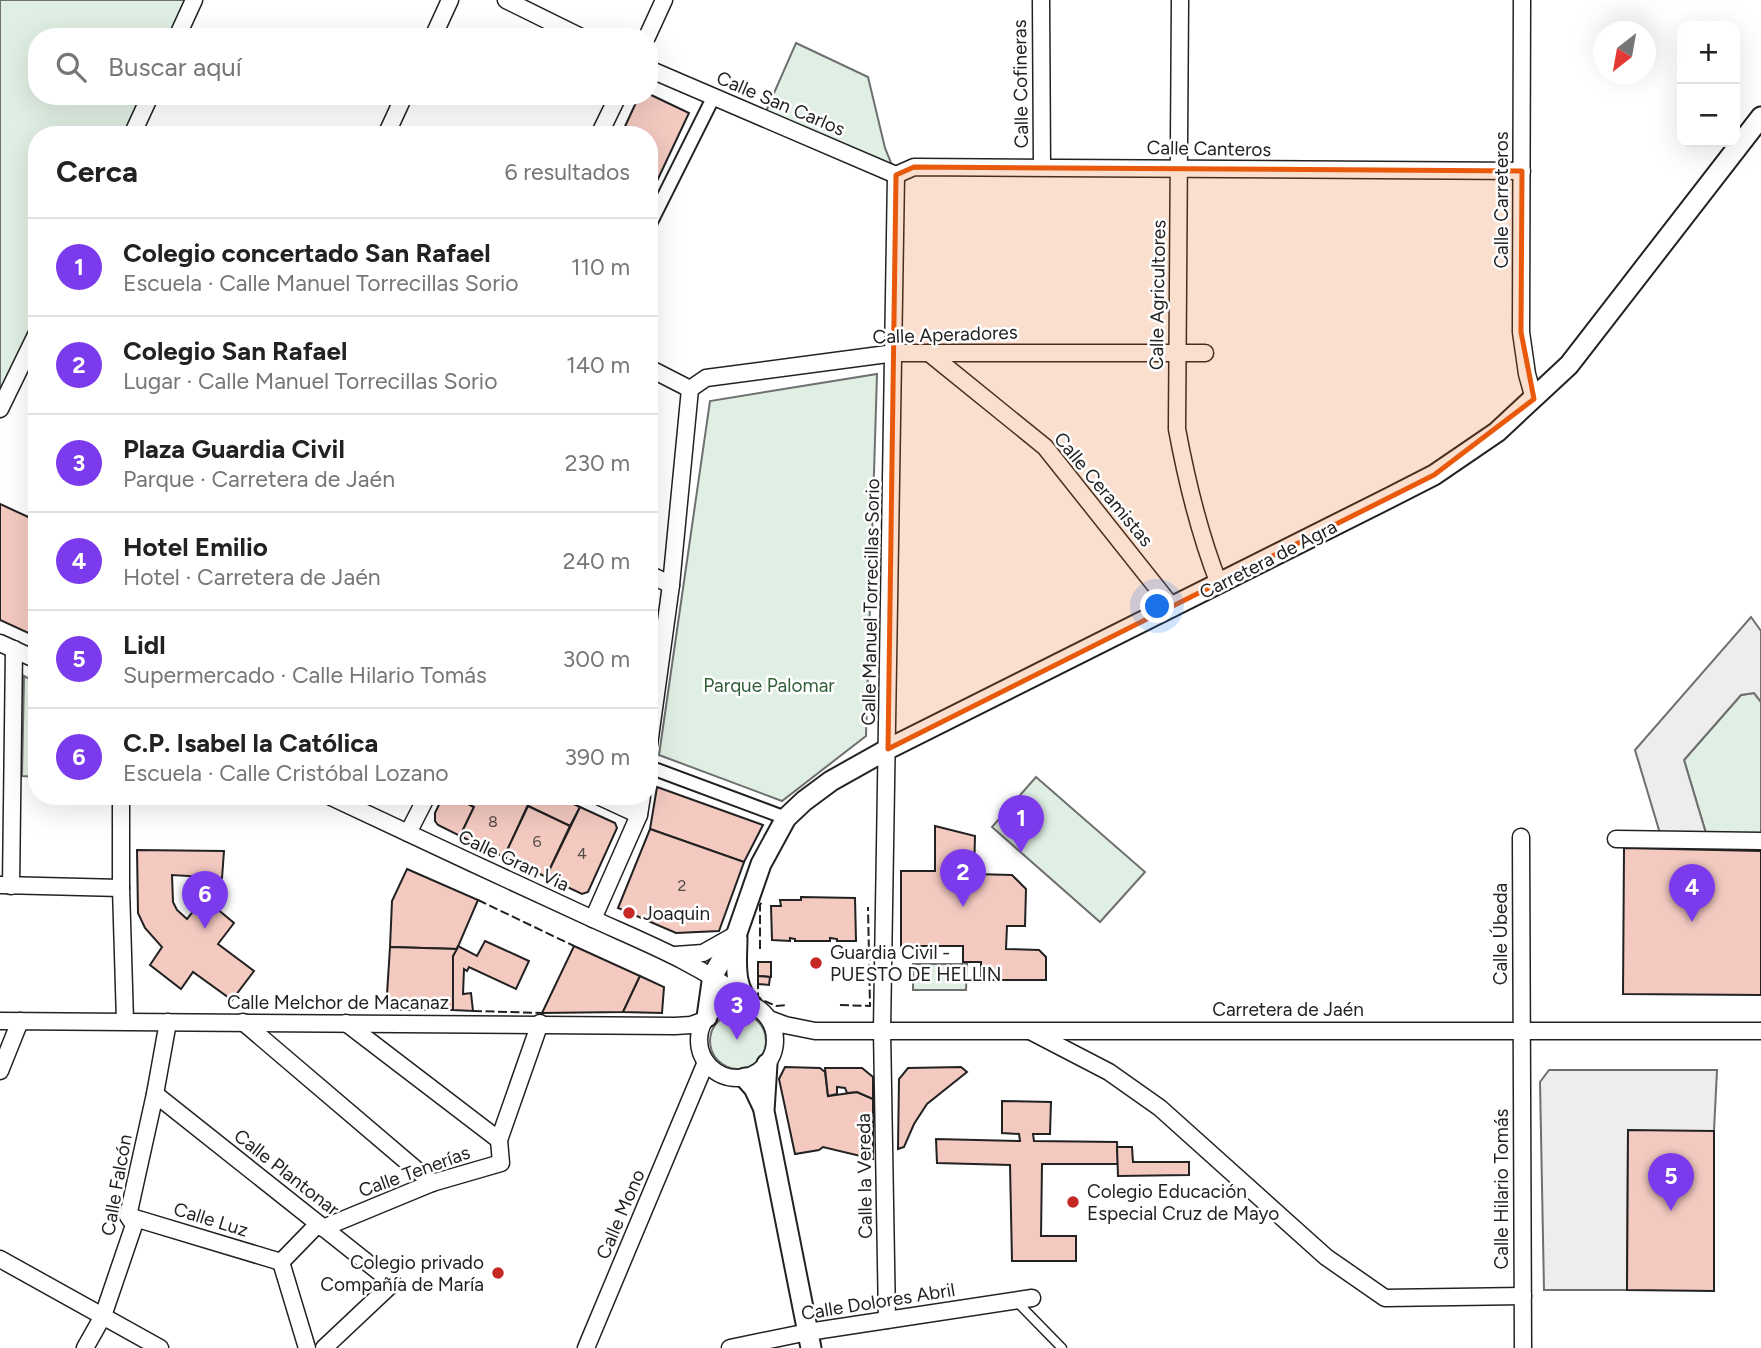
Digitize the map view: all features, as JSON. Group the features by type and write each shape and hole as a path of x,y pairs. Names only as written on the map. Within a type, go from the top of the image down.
{"street":[{"path":"181,28 194,0"},
{"path":"437,28 450,0"},
{"path":"506,0 564,28"},
{"path":"651,28 664,0"},
{"name":"Calle Cofineras","path":"1041,0 1042,167"},
{"name":"Calle Agricultores","path":"1181,0 1177,429 1189,493 1219,584"},
{"name":"Calle Carreteros","path":"1522,0 1521,332 1527,374 1534,399"},
{"name":"Calle San Carlos","path":"658,73 896,175"},
{"path":"658,208 713,98"},
{"path":"141,126 147,105"},
{"path":"390,126 400,105"},
{"path":"603,126 614,105"},
{"name":"Carretera de Agra","path":"707,1013 713,975 737,933 761,864 786,818 831,781 888,749 1434,475 1497,432 1569,365 1761,117"},
{"name":"Calle Canteros","path":"896,175 914,167 1522,172"},
{"name":"Calle Manuel Torrecillas Sorio","path":"883,1030 896,175"},
{"path":"0,409 28,351"},
{"name":"Calle Aperadores","path":"690,389 706,379 895,353 1205,353"},
{"name":"Calle Ceramistas","path":"929,353 1045,447 1173,608"},
{"path":"658,373 690,389 671,584 658,680"},
{"path":"658,578 671,584"},
{"path":"28,656 7,646 5,886 121,888"},
{"path":"658,770 786,818"},
{"path":"121,805 125,1021"},
{"name":"Calle Gran Via","path":"348,805 679,957 713,975 748,1002"},
{"path":"408,834 422,805"},
{"path":"617,805 639,815"},
{"path":"593,919 639,815 641,805"},
{"name":"Calle Úbeda","path":"1521,837 1521,1031"},
{"path":"1616,839 1761,841"},
{"path":"737,933 703,953 679,957 701,984 707,1013 699,1041 706,1062 714,1071 725,1077 745,1078 767,1064"},
{"name":"Carretera de Agra","path":"737,933 736,972 748,1002"},
{"path":"707,1013 719,1006 748,1002 769,1018 775,1044 767,1064 764,1111"},
{"name":"Calle Melchor de Macanaz","path":"0,1021 675,1026 691,1025 707,1013"},
{"name":"Carretera de Jaén","path":"769,1018 785,1025 816,1031 1761,1031"},
{"path":"1,1068 20,1021"},
{"name":"Calle Falcón","path":"85,1348 103,1317 134,1225 128,1216 168,1022"},
{"path":"243,1022 432,1183"},
{"path":"346,1023 499,1140"},
{"name":"Calle Tenerías","path":"281,1262 321,1226 432,1183 501,1163 499,1140 540,1023"},
{"path":"675,1026 693,1033 699,1041"},
{"name":"Calle la Vereda","path":"883,1030 887,1320"},
{"path":"1028,1030 1109,1072 1160,1108 1326,1257 1385,1298 1522,1296"},
{"name":"Carretera de Jaén","path":"775,1044 816,1031"},
{"name":"Calle Hilario Tomás","path":"1521,1031 1523,1348"},
{"name":"Calle Mono","path":"586,1348 706,1062"},
{"path":"694,1096 725,1077"},
{"path":"745,1078 754,1088 764,1111 810,1340"},
{"name":"Calle Plantonar","path":"155,1094 393,1283 324,1348"},
{"name":"Calle Luz","path":"128,1216 281,1262"},
{"path":"0,1259 160,1348"},
{"path":"281,1262 307,1348"},
{"name":"Calle Dolores Abril","path":"730,1348 810,1340 887,1320 1024,1299"}],"lane":[{"path":"1024,1299 1062,1348"}],"highlighted area":[{"path":"914,167 1522,171 1521,332 1534,399 1434,475 888,749 896,175"}],"green space":[{"path":"0,0 194,0 181,28 28,28 28,105 146,105 136,126 28,126 28,351 0,409"},
{"path":"796,43 868,77 885,148 896,175 763,118"},
{"name":"Parque Palomar","path":"877,374 866,736 782,801 659,755 710,401"},
{"path":"24,676 28,678 28,776 22,776"},
{"path":"1754,693 1761,702 1761,841 1708,840 1684,760 1741,695"},
{"path":"1036,777 1145,872 1100,922 992,827"},
{"path":"913,964 967,964 966,990 913,990"},
{"path":"732,1013 744,1013 758,1021 766,1035 764,1052 758,1061 744,1069 732,1069 715,1057 710,1047 710,1035 722,1018"}],"shaded area":[{"path":"1751,617 1761,631 1761,702 1754,693 1741,695 1684,760 1708,840 1662,840 1635,750"},
{"path":"1549,1070 1717,1070 1714,1131 1628,1131 1627,1290 1544,1290 1540,1082"}],"building":[{"path":"658,98 689,113 658,179 658,126 625,126 635,105 658,105"},
{"path":"0,504 28,517 28,633 0,620"},
{"path":"658,787 763,825 744,862 650,829 654,805 658,805"},
{"path":"439,805 474,807 460,836 438,825 435,813"},
{"path":"470,805 528,805 504,857 460,836 474,807"},
{"path":"576,805 580,807 570,826 528,806"},
{"path":"528,806 570,826 546,877 504,857"},
{"path":"580,807 615,823 617,828 588,892 582,894 546,877"},
{"path":"935,826 975,836 974,874 1012,875 1026,889 1025,926 1007,926 1006,949 1039,950 1046,957 1046,980 981,980 981,962 963,962 963,946 901,946 901,871 935,871"},
{"path":"650,829 744,862 719,931 676,933 618,908"},
{"path":"1624,848 1761,851 1761,995 1623,994"},
{"path":"137,850 224,851 222,878 172,875 173,902 187,919 204,898 234,923 218,944 254,971 232,1000 193,972 181,989 150,965 162,947 145,928 138,913"},
{"path":"407,869 478,900 457,949 390,947 392,901"},
{"path":"801,897 855,898 856,941 837,941 830,938 830,941 795,941 790,938 790,941 772,940 771,906 781,906 780,900 801,900"},
{"path":"485,941 529,961 516,989 469,967 467,971 464,969 463,994 471,993 473,1011 453,1010 453,956 458,946 477,956"},
{"path":"574,946 640,976 623,1012 542,1013"},
{"path":"390,947 457,949 453,956 453,1010 386,1010"},
{"path":"758,962 771,962 771,977 758,976"},
{"path":"640,976 664,987 662,1013 623,1012"},
{"path":"758,976 770,977 769,985 758,984"},
{"path":"785,1067 820,1068 825,1072 828,1096 857,1092 873,1099 873,1159 823,1147 795,1154 779,1079"},
{"path":"961,1067 967,1072 927,1104 904,1147 898,1149 899,1079 908,1068"},
{"path":"825,1068 862,1068 873,1077 873,1099 857,1092 847,1093 845,1088 837,1087 837,1094 828,1096"},
{"path":"1002,1101 1051,1102 1050,1134 1033,1134 1034,1141 1117,1142 1118,1164 1042,1164 1041,1236 1076,1236 1076,1261 1012,1261 1010,1165 937,1163 936,1139 1020,1141 1019,1134 1002,1133"},
{"path":"1628,1130 1714,1131 1714,1291 1627,1290"},
{"path":"1117,1147 1132,1147 1133,1162 1189,1162 1189,1175 1118,1176"}],"fence":[{"path":"478,900 574,946"},
{"path":"760,949 760,905 763,900"},
{"path":"840,1005 870,1006 868,907"},
{"path":"758,980 758,998 776,1006 788,1005"},
{"path":"473,1011 542,1013"}],"place":[{"name":"Colegio concertado San Rafael","path":"1021,853"},
{"name":"Colegio San Rafael","path":"963,907"},
{"name":"Joaquin","path":"629,913"},
{"name":"Hotel Emilio","path":"1692,922"},
{"name":"C.P. Isabel la Católica","path":"205,929"},
{"name":"Guardia Civil - PUESTO DE HELLIN","path":"816,963"},
{"name":"Plaza Guardia Civil","path":"737,1040"},
{"name":"Colegio Educación Especial Cruz de Mayo","path":"1073,1202"},
{"name":"Lidl","path":"1671,1211"},
{"name":"Colegio privado Compañía de María","path":"498,1273"}]}
